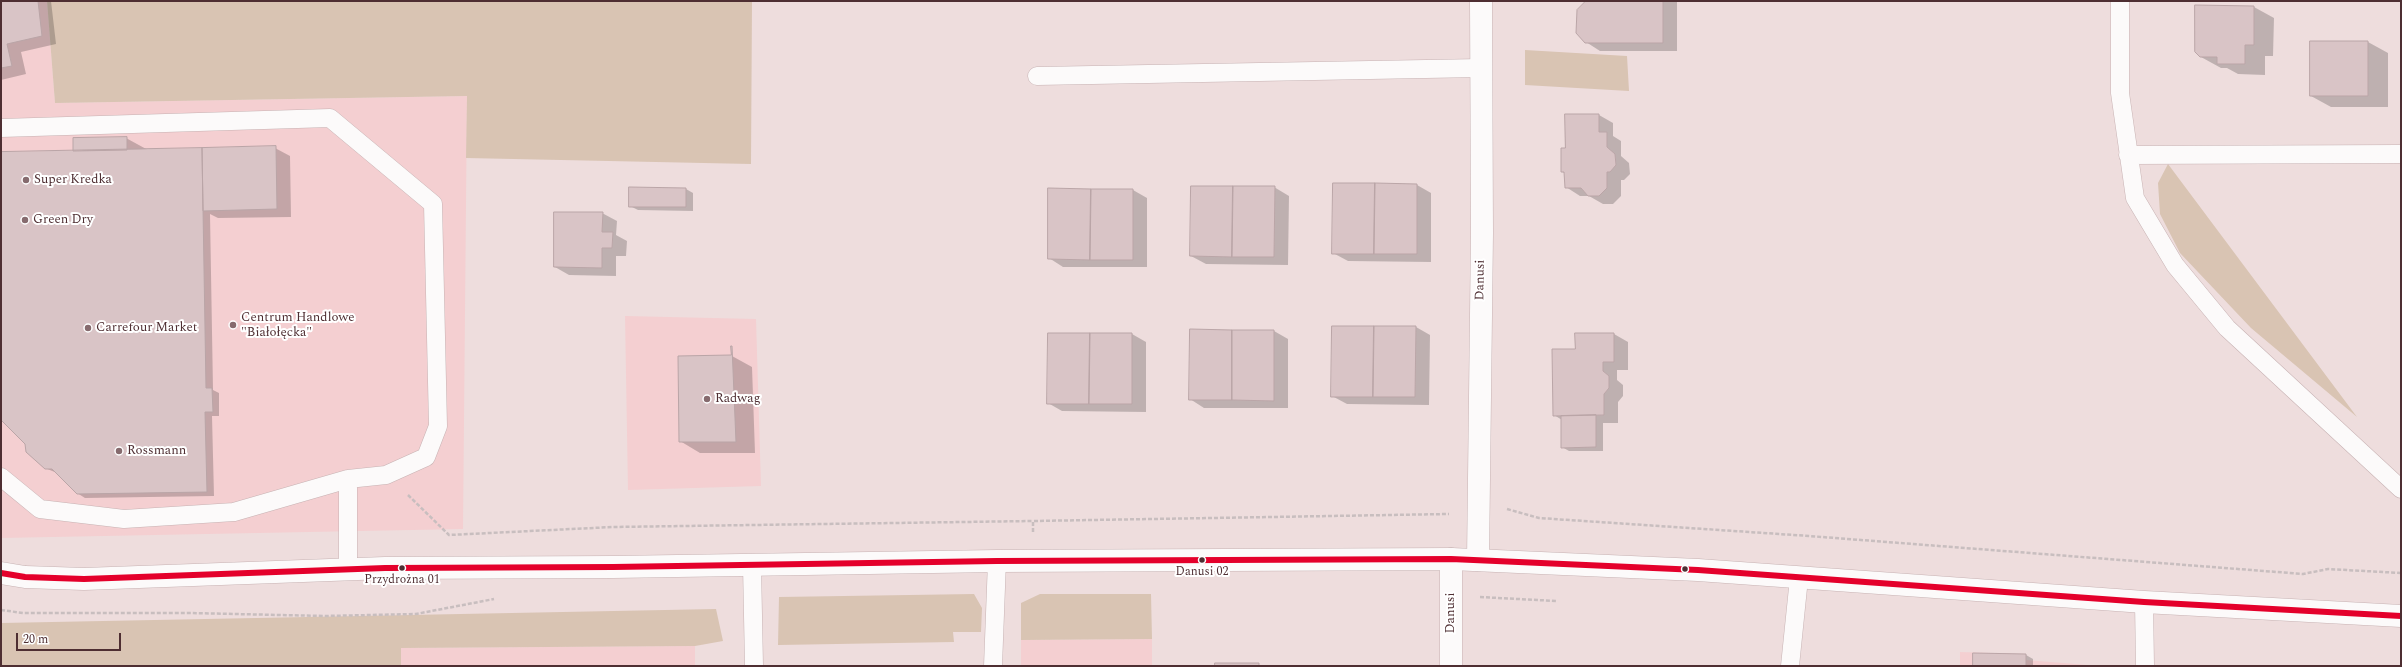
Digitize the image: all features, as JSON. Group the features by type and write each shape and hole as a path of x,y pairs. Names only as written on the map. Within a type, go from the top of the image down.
{"street":[{"name":"Danusi","path":"1478,560 1482,233 1481,1"},
{"name":"Danusi","path":"1451,559 1451,666"},
{"path":"1,573 25,577 84,579 348,570 997,561 1451,559 1698,570 2144,602 2401,616"}],"lane":[{"path":"2120,1 2120,93 2135,198 2175,265 2226,328 2401,490"},
{"path":"1037,76 1481,68"},
{"path":"1,128 330,118 434,204 438,426 426,457 386,475 348,479 234,512 124,519 40,509 1,477"},
{"path":"2128,156 2401,154"},
{"path":"348,479 348,570"},
{"path":"993,666 997,561"},
{"path":"752,565 754,666"},
{"path":"1790,666 1799,578"},
{"path":"2144,602 2145,666"}],"path":[{"path":"386,475 449,536 621,527 1445,515 1478,510 1506,509 1539,518 1809,536 2303,574 2328,569 2401,573"},
{"path":"1033,521 1033,540"},
{"path":"1451,595 1556,601"},
{"path":"1,610 23,613 190,613 325,616 416,614 500,598"}],"shaded area":[{"name":"Centrum Handlowe \"Białołęcka\"","path":"1,1 47,1 55,103 467,96 463,529 1,538"},
{"path":"47,1 752,1 751,164 466,158 467,96 55,103"},
{"path":"1525,50 1627,56 1629,91 1525,85"},
{"path":"2168,164 2357,417 2251,328 2180,253 2160,214 2158,183"},
{"path":"625,316 756,319 761,486 628,490"},
{"path":"974,594 982,608 981,632 953,632 954,642 778,645 779,597"},
{"path":"1040,594 1151,594 1152,639 1021,640 1021,603"},
{"path":"716,609 723,641 695,646 401,648 401,666 1,666 1,623"},
{"path":"1152,639 1152,666 1021,666 1021,640"},
{"path":"695,646 695,666 401,666 401,648"},
{"path":"1960,652 2026,654 2026,660 2100,666 1960,666"}],"building":[{"path":"1,1 38,1 42,36 7,44 12,66 1,68"},
{"path":"1586,1 1663,1 1663,43 1585,43 1576,33 1577,10"},
{"path":"2195,5 2254,6 2254,45 2245,45 2245,64 2217,64 2217,57 2200,57 2195,52"},
{"path":"2310,41 2368,41 2368,96 2310,96"},
{"path":"1565,114 1599,114 1599,132 1607,132 1607,147 1615,154 1616,165 1610,172 1607,172 1607,188 1599,196 1588,196 1581,188 1565,188 1564,172 1561,172 1561,148 1565,148"},
{"path":"127,137 127,150 73,151 73,138"},
{"path":"276,146 277,209 203,211 202,148"},
{"path":"202,148 206,388 212,388 213,412 205,412 207,492 77,494 52,469 45,469 26,452 25,444 1,420 1,152"},
{"path":"1333,183 1375,183 1374,254 1332,254"},
{"path":"1375,183 1417,184 1417,254 1374,254"},
{"path":"1191,186 1233,186 1232,257 1190,256"},
{"path":"1233,186 1275,186 1274,257 1232,257"},
{"path":"629,187 686,188 686,207 629,207"},
{"path":"1048,188 1091,189 1090,260 1048,259"},
{"path":"1091,189 1133,189 1133,260 1090,260"},
{"path":"554,212 603,212 602,232 613,232 612,248 602,248 602,268 554,267"},
{"path":"1332,326 1374,326 1373,397 1331,397"},
{"path":"1374,326 1416,326 1415,397 1373,397"},
{"path":"1190,329 1232,330 1232,400 1189,400"},
{"path":"1232,330 1274,330 1274,401 1232,400"},
{"path":"1048,333 1090,333 1089,404 1047,404"},
{"path":"1090,333 1132,333 1132,404 1089,404"},
{"path":"1575,333 1614,333 1614,362 1603,362 1603,371 1609,376 1609,388 1604,394 1604,415 1553,416 1552,349 1575,349"},
{"path":"731,346 736,442 679,442 678,356 731,355"},
{"path":"1596,415 1596,447 1561,448 1561,416"},
{"path":"1973,653 2026,654 2026,666 1973,666"},
{"path":"1215,663 1259,663 1259,666 1215,666"}],"transit line":[{"path":"1,573 25,577 84,579 385,568 613,567 997,561 1451,559 1698,570 2144,602 2401,616"}],"place":[{"name":"Super Kredka","path":"26,180"},
{"name":"Green Dry","path":"25,220"},
{"name":"Centrum Handlowe \"Białołęcka\"","path":"233,325"},
{"name":"Carrefour Market","path":"88,328"},
{"name":"Radwag","path":"707,399"},
{"name":"Rossmann","path":"119,451"},
{"name":"Danusi 02","path":"1202,560"},
{"name":"Przydrożna 01","path":"402,568"}]}
